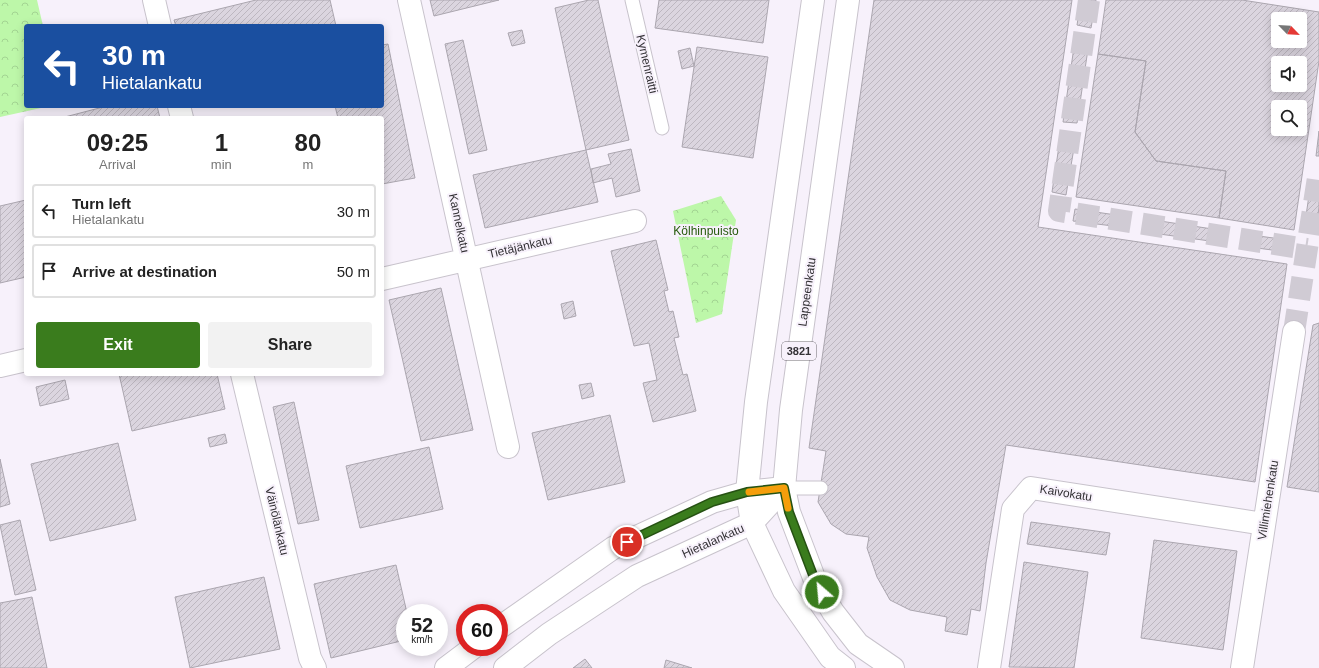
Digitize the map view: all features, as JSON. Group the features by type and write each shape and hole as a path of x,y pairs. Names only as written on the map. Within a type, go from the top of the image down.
{"main road":[{"path":"154,0 160,24"},
{"name":"Kannelkatu","path":"409,0 508,447"},
{"name":"3821","path":"813,0 756,402 747,492 752,523 784,591 830,657 844,668"},
{"name":"Lappeenkatu","path":"848,0 791,410 784,488 789,512 816,583 833,612 858,644 893,668"},
{"name":"Tietäjänkatu","path":"384,279 634,221"},
{"name":"Villimiehenkatu","path":"1242,668 1294,332"},
{"path":"0,366 24,360"},
{"name":"Väinölänkatu","path":"242,376 308,651 315,668"},
{"path":"508,622 613,548 712,502 747,492 784,488"},
{"name":"Hietalankatu","path":"505,668 549,634 638,576 752,523 784,488"},
{"name":"Kaivokatu","path":"989,668 1013,509 1031,488 1264,524"},
{"path":"446,668 462,656"}],"lane":[{"name":"Kymenraitti","path":"632,0 662,128"},
{"path":"784,488 821,488"}],"green space":[{"path":"0,0 37,0 43,24 24,24 24,108 41,108 0,117"},
{"name":"Kölhinpuisto","path":"721,196 736,220 722,314 696,323 673,211"}],"building":[{"path":"256,0 330,0 336,24 175,24 174,20"},
{"path":"430,0 499,0 434,16"},
{"path":"589,0 598,0 629,140 586,150 555,8"},
{"path":"659,0 769,0 763,43 655,28"},
{"path":"874,0 1072,0 1038,227 1287,264 1255,482 1006,445 986,563 980,611 971,609 967,635 945,631 947,617 910,610 890,600 877,577 867,548 869,537 846,534 831,524 818,502 826,451 809,448"},
{"path":"1081,0 1096,0 1091,28 1077,25"},
{"path":"1106,0 1242,0 1319,12 1319,61 1294,230 1219,218 1226,171 1156,161 1135,132 1146,61 1098,54"},
{"path":"522,30 525,43 512,46 508,33"},
{"path":"463,40 487,150 469,154 445,44"},
{"path":"388,44 415,178 384,184 384,116 338,116 336,108 384,108 384,45"},
{"path":"697,47 768,57 753,158 682,147"},
{"path":"1074,47 1088,49 1077,123 1063,122"},
{"path":"690,48 694,66 682,69 678,51"},
{"path":"1098,54 1146,61 1135,132 1156,161 1226,171 1219,218 1076,197"},
{"path":"99,108 158,108 160,116 69,116"},
{"path":"1319,131 1319,156 1316,156"},
{"path":"1059,146 1074,148 1066,195 1052,192"},
{"path":"631,149 640,191 616,197 612,178 593,183 591,169 611,164 608,154"},
{"path":"586,150 598,202 485,228 473,175"},
{"path":"1311,182 1319,183 1319,207 1316,231 1304,229"},
{"path":"24,200 24,277 0,283 0,206"},
{"path":"1075,209 1123,216 1121,227 1073,221"},
{"path":"1147,219 1219,230 1217,242 1145,232"},
{"path":"1244,234 1288,240 1287,252 1242,246"},
{"path":"656,240 668,290 664,291 669,312 673,311 679,337 674,338 683,375 687,374 696,411 653,422 643,383 657,380 649,343 634,346 611,251"},
{"path":"441,288 473,430 421,441 389,300"},
{"path":"573,301 576,316 564,319 561,304"},
{"path":"1319,323 1319,492 1287,487 1313,325"},
{"path":"119,376 217,376 225,409 132,431"},
{"path":"65,380 69,399 40,406 36,387"},
{"path":"591,383 594,396 582,399 579,385"},
{"path":"294,402 319,520 298,524 273,407"},
{"path":"610,415 625,482 548,500 532,433"},
{"path":"225,434 227,443 210,447 208,438"},
{"path":"118,443 136,520 50,541 31,464"},
{"path":"429,447 443,509 360,528 346,466"},
{"path":"0,459 10,504 0,507"},
{"path":"20,520 36,590 15,595 0,525"},
{"path":"1031,522 1110,533 1106,555 1027,544"},
{"path":"1154,540 1237,551 1223,650 1141,638"},
{"path":"1024,562 1088,572 1074,668 1009,667"},
{"path":"396,565 405,604 396,604 396,642 331,658 314,584"},
{"path":"264,577 280,649 190,668 175,597"},
{"path":"32,597 47,668 0,668 0,603"},
{"path":"585,659 592,668 573,668"},
{"path":"666,660 692,668 664,668"}],"tunnel":[{"path":"1089,0 1059,211 1307,249"},
{"path":"1294,332 1319,171"}],"slow traffic":[{"path":"749,492 784,488 788,508"}],"route":[{"path":"627,542 712,502 747,492 784,488 789,512 816,583 822,592"}]}
